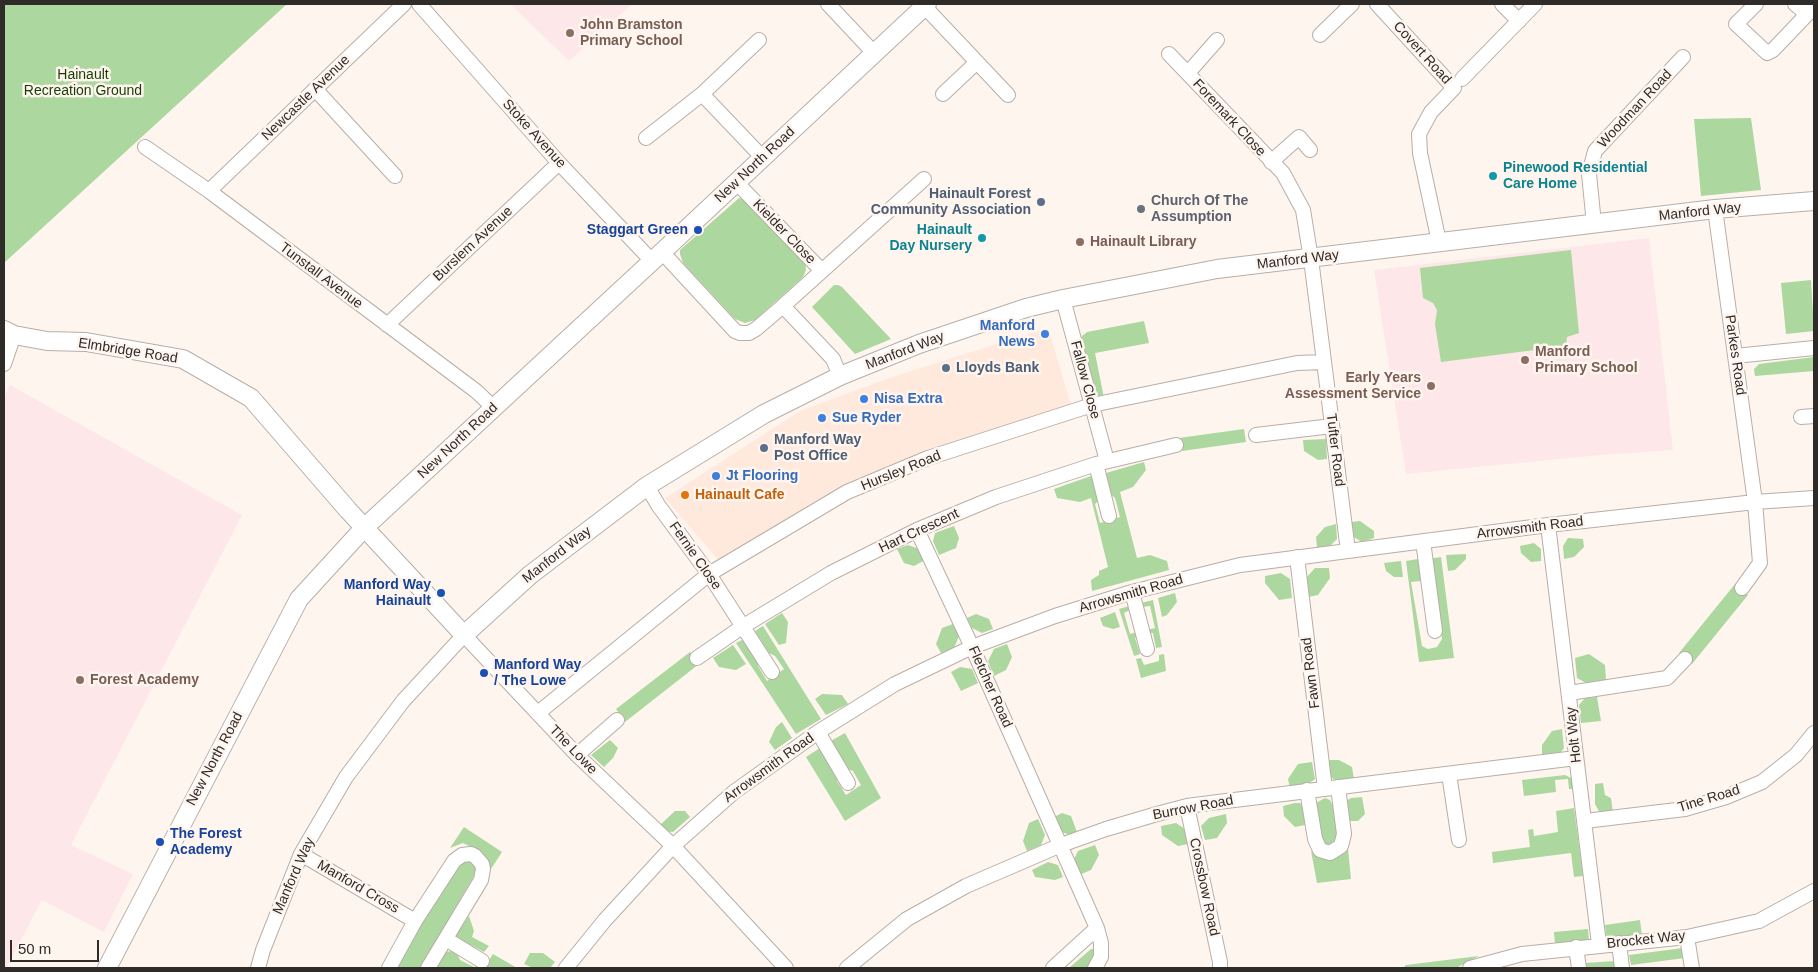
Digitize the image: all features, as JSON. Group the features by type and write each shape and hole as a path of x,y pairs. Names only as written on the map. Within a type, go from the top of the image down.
{"street":[{"name":"Newcastle Avenue","path":"209,191 404,4"},
{"name":"Stoke Avenue","path":"419,4 559,163 657,256"},
{"path":"828,4 874,53"},
{"path":"1320,35 1352,4"},
{"name":"Covert Road","path":"1377,4 1454,88 1431,112 1419,134 1420,153 1439,242"},
{"path":"1502,4 1519,21"},
{"path":"1462,78 1535,4"},
{"path":"1756,4 1736,24 1767,53 1773,50 1811,11 1795,4"},
{"path":"926,5 1008,95"},
{"name":"New North Road","path":"106,968 299,599 364,528 926,5"},
{"path":"646,138 702,94 759,40"},
{"name":"Foremark Close","path":"1188,73 1217,40"},
{"name":"Foremark Close","path":"1169,54 1283,173 1303,210 1311,258"},
{"name":"Woodman Road","path":"1594,224 1589,174 1596,151 1683,57"},
{"path":"943,94 977,62"},
{"path":"315,90 394,176"},
{"path":"702,94 763,158"},
{"name":"Foremark Close","path":"1271,162 1298,137 1310,150"},
{"name":"Tunstall Avenue","path":"145,147 209,191 476,392 494,408"},
{"name":"Burslem Avenue","path":"387,325 559,163"},
{"name":"Kielder Close","path":"736,182 821,270 924,179"},
{"name":"Manford Way","path":"258,968 263,950 301,854 346,777 402,701 464,635 530,575 646,486 764,414 840,376 920,344 1026,308 1217,269 1715,209 1814,201"},
{"name":"Parkes Road","path":"1715,209 1755,502 1760,563 1742,588"},
{"path":"657,256 735,331 740,333 756,329 821,270"},
{"name":"Tufter Road","path":"1311,258 1348,552"},
{"name":"Fallow Close","path":"1063,299 1092,405 1109,516"},
{"path":"783,306 833,359 840,376"},
{"path":"4,364 9,332"},
{"name":"Elmbridge Road","path":"9,332 46,341 86,342 183,359 251,398 364,528"},
{"path":"1735,356 1814,348"},
{"name":"Hursley Road","path":"538,713 709,574 847,492 928,458 1092,405 1297,363 1324,362"},
{"path":"1256,435 1332,426"},
{"name":"Hart Crescent","path":"697,658 742,627 831,573 917,530 996,497 1102,462 1176,445"},
{"name":"Fernie Close","path":"646,486 709,574 772,672"},
{"name":"Arrowsmith Road","path":"566,968 605,920 673,846 734,792 818,732 895,684 972,647 1055,616 1132,592 1240,565 1548,525 1755,502 1814,498"},
{"name":"Holt Way","path":"1548,525 1599,944"},
{"name":"The Lowe","path":"364,528 577,756 673,846 786,968"},
{"name":"Fletcher Road","path":"917,530 972,647 1097,928 1101,943 1101,957 1095,968"},
{"path":"1423,541 1435,630"},
{"name":"Fawn Road","path":"1297,557 1331,788 1344,834 1341,846 1330,853 1320,850 1315,838 1307,790"},
{"path":"1132,592 1147,649"},
{"path":"1569,693 1667,678 1685,659"},
{"path":"577,756 617,720"},
{"path":"818,732 848,784"},
{"name":"Tine Road","path":"1585,821 1685,809 1726,797 1762,782 1796,755 1814,733"},
{"name":"Burrow Road","path":"847,968 907,919 966,886 1061,845 1106,829 1187,806 1576,758"},
{"path":"1448,774 1459,840"},
{"name":"Crossbow Road","path":"1187,806 1220,968"},
{"name":"Manford Cross","path":"301,854 416,921"},
{"path":"389,968 454,861 462,855 471,854 475,856 483,869 481,880 428,968"},
{"name":"Brocket Way","path":"1470,968 1522,954 1599,944 1687,936 1759,921 1814,891"},
{"path":"1053,968 1097,928"},
{"path":"1687,936 1692,968"},
{"path":"446,939 482,961"},
{"path":"1619,943 1622,968"},
{"path":"1576,947 1578,968"}],"shaded area":[{"name":"John Bramston Primary School","path":"510,4 632,4 569,61"},
{"name":"Manford Primary School","path":"1649,238 1673,450 1406,474 1374,270"},
{"path":"1048,328 1071,405 937,449 720,562 665,498 800,411 889,378"},
{"name":"Forest Academy","path":"10,385 242,515 71,845 133,874 104,932 42,900 6,968 4,968 4,397"}],"green space":[{"name":"Hainault Recreation Ground","path":"4,4 287,4 4,263"},
{"path":"1751,118 1761,190 1701,196 1694,119"},
{"path":"739,198 750,202 805,262 806,270 803,277 755,320 745,323 735,319 683,263 680,254 680,250"},
{"path":"1571,250 1579,333 1567,337 1566,346 1441,362 1435,324 1437,310 1433,303 1423,298 1420,268"},
{"path":"1811,280 1814,331 1786,334 1781,283"},
{"path":"834,285 842,287 891,339 855,354 812,307"},
{"path":"1144,321 1149,343 1095,353 1104,398 1095,394 1081,342 1082,336 1087,332"},
{"path":"1814,357 1814,371 1755,376 1754,369 1759,364"},
{"path":"1244,429 1246,442 1182,451 1179,438"},
{"path":"1326,439 1327,459 1318,460 1304,451 1303,440"},
{"path":"1144,462 1146,470 1133,487 1120,492 1137,558 1150,555 1167,561 1169,570 1092,591 1091,580 1099,575 1099,571 1108,567 1091,498 1080,502 1057,498 1054,489 1091,476 1095,478 1101,498 1095,504 1100,523 1120,517 1115,498 1109,493 1106,473"},
{"path":"1360,521 1374,531 1374,538 1362,542 1352,536 1352,522"},
{"path":"1336,524 1337,539 1329,547 1317,547 1316,537 1325,527"},
{"path":"954,526 959,538 956,548 939,555 933,541 935,533"},
{"path":"1568,538 1583,539 1584,547 1574,557 1564,559 1563,546"},
{"path":"1534,543 1541,549 1541,561 1531,562 1521,553 1520,546"},
{"path":"908,545 919,549 925,560 914,566 904,563 897,549"},
{"path":"1466,554 1466,559 1455,570 1448,571 1446,555"},
{"path":"1441,557 1454,658 1419,662 1406,561 1418,559 1421,581 1411,582 1422,646 1428,649 1437,647 1442,639 1429,559"},
{"path":"1401,561 1403,577 1394,577 1386,571 1384,563"},
{"path":"1315,568 1329,568 1330,578 1318,595 1308,597 1306,578"},
{"path":"1281,573 1290,579 1292,598 1279,600 1265,583 1265,576"},
{"path":"1735,584 1748,595 1692,664 1679,653"},
{"path":"1175,593 1177,602 1167,615 1162,617 1158,598"},
{"path":"1153,600 1162,647 1156,648 1153,633 1148,633 1147,630 1155,628 1150,606 1142,607 1141,603"},
{"path":"1129,606 1130,610 1124,613 1130,634 1138,632 1139,635 1135,638 1140,654 1134,656 1119,609"},
{"path":"1115,612 1120,627 1113,629 1103,626 1100,618"},
{"path":"782,613 788,622 786,643 779,645 765,624"},
{"path":"976,614 989,619 993,629 982,633 972,628 967,618"},
{"path":"953,624 959,636 954,648 941,653 936,644 942,628"},
{"path":"763,626 821,719 796,734 736,643 744,639 759,660 758,666 767,681 784,669 775,656 769,653 755,631"},
{"path":"1007,644 1012,657 1006,670 994,676 988,661 994,649"},
{"path":"733,645 746,664 736,670 719,667 713,658"},
{"path":"690,652 699,664 625,722 616,709"},
{"path":"1164,654 1166,671 1141,678 1136,659 1141,658 1144,665 1159,661 1159,655"},
{"path":"1589,654 1605,665 1606,680 1586,683 1577,678 1575,658"},
{"path":"960,667 972,669 978,683 961,691 951,672"},
{"path":"822,694 842,695 848,704 826,715 815,699"},
{"path":"1597,697 1601,721 1581,723 1579,705 1585,698"},
{"path":"782,722 792,738 775,750 769,742 776,727"},
{"path":"1562,729 1564,748 1558,756 1542,757 1542,745 1552,731"},
{"path":"845,733 881,798 845,821 806,757 820,748 837,775 837,781 846,795 861,785 853,771 843,767 829,742"},
{"path":"610,740 618,748 613,758 604,767 591,755"},
{"path":"1327,760 1339,760 1352,767 1354,779 1337,781 1329,776"},
{"path":"1312,762 1315,779 1307,785 1290,788 1288,779 1298,764"},
{"path":"1565,775 1573,779 1574,789 1569,789 1568,779 1555,780 1556,792 1524,796 1522,780"},
{"path":"1603,783 1605,795 1611,798 1613,813 1601,815 1595,804 1595,784"},
{"path":"1362,797 1365,814 1358,821 1345,821 1346,801 1351,798"},
{"path":"1325,798 1330,800 1333,806 1337,833 1336,841 1330,846 1322,845 1315,809 1316,803"},
{"path":"1300,803 1303,806 1305,825 1295,827 1284,816 1283,806"},
{"path":"1574,808 1583,876 1574,877 1571,853 1493,863 1492,852 1530,847 1528,830 1533,829 1534,836 1558,832 1556,811"},
{"path":"675,811 685,811 690,817 673,832 664,831 659,826"},
{"path":"1062,813 1071,816 1077,832 1070,835 1059,831 1054,817"},
{"path":"1226,814 1227,823 1217,838 1205,840 1201,826 1209,818"},
{"path":"1038,819 1045,835 1041,845 1027,851 1023,841 1029,823"},
{"path":"1176,823 1185,829 1188,844 1178,846 1162,835 1161,826"},
{"path":"464,827 502,852 489,872 487,858 483,853 463,843 450,848"},
{"path":"1095,845 1099,855 1091,870 1079,875 1073,861 1078,851"},
{"path":"1348,849 1351,879 1317,883 1311,851 1318,857 1325,858 1340,855"},
{"path":"466,860 474,865 476,869 475,874 420,968 396,968 456,864"},
{"path":"1048,862 1058,865 1063,877 1055,880 1035,877 1032,870"},
{"path":"469,916 474,931 472,937 489,946 484,952 473,946 465,945 455,937"},
{"path":"1640,920 1642,936 1607,941 1605,925"},
{"path":"1588,929 1589,941 1555,944 1554,932"},
{"path":"1683,948 1685,958 1631,965 1629,955"},
{"path":"1091,949 1094,949 1095,953 1090,968 1070,967"},
{"path":"452,951 457,953 460,960 476,968 435,968 444,952"},
{"path":"530,953 543,953 555,962 550,968 533,968 524,964"},
{"path":"493,954 517,968 484,968"},
{"path":"1479,956 1456,968 1403,968 1406,965"},
{"path":"1615,961 1616,968 1585,968 1585,963"}],"place":[{"name":"John Bramston Primary School","path":"570,33"},
{"name":"Pinewood Residential Care Home","path":"1493,176"},
{"name":"Hainault Forest Community Association","path":"1041,202"},
{"name":"Church Of The Assumption","path":"1141,209"},
{"name":"Staggart Green","path":"698,230"},
{"name":"Hainault Day Nursery","path":"982,238"},
{"name":"Hainault Library","path":"1080,242"},
{"name":"Manford News","path":"1045,334"},
{"name":"Manford Primary School","path":"1525,360"},
{"name":"Lloyds Bank","path":"946,368"},
{"name":"Early Years Assessment Service","path":"1431,386"},
{"name":"Nisa Extra","path":"864,399"},
{"name":"Sue Ryder","path":"822,418"},
{"name":"Manford Way Post Office","path":"764,448"},
{"name":"Jt Flooring","path":"716,476"},
{"name":"Hainault Cafe","path":"685,495"},
{"name":"Manford Way Hainault","path":"441,593"},
{"name":"Manford Way / The Lowe","path":"484,673"},
{"name":"Forest Academy","path":"80,680"},
{"name":"The Forest Academy","path":"160,842"}]}
